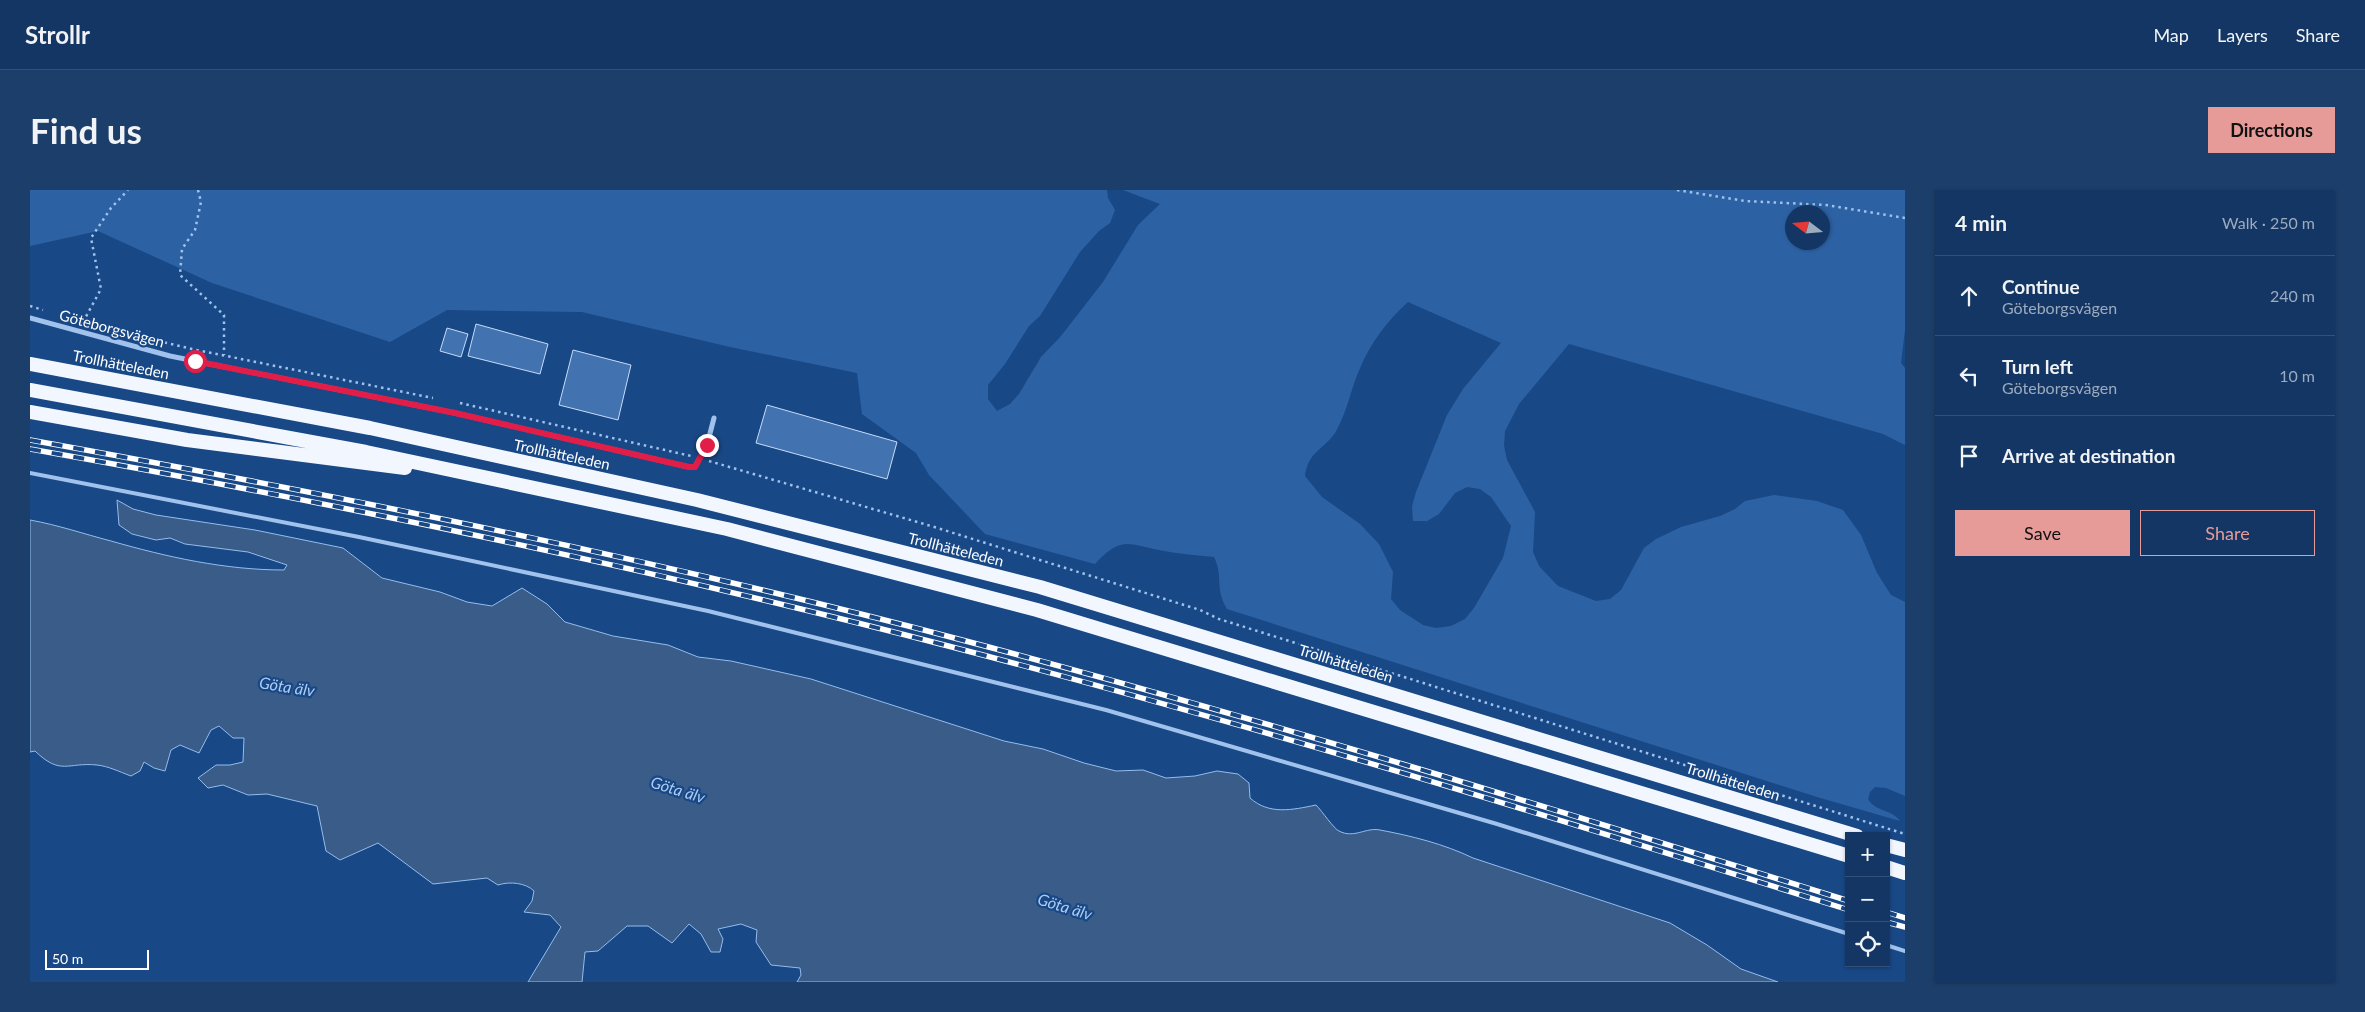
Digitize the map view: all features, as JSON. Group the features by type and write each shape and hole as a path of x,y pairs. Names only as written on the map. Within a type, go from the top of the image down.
{"highway":[{"name":"Trollhätteleden","path":"30,364 370,428 697,500 1040,587 1845,832"},
{"path":"30,390 366,452 727,529 1037,610 1845,855"},
{"path":"30,412 186,440 346,462 483,476"},
{"path":"1890,846 1905,850"},
{"path":"1890,868 1905,873"}],"street":[{"name":"Göteborgsvägen","path":"30,318 170,356 455,413 689,467 695,467 701,459 714,418"}],"lane":[{"path":"30,472 360,537 708,611 1106,710 1497,824 1845,933"},
{"path":"1890,946 1905,951"}],"path":[{"path":"83,322 101,289 91,238 111,208 128,190"},
{"path":"198,190 201,202 197,221 195,230 182,249 180,275 224,315 224,355"},
{"path":"1677,190 1745,201 1826,205 1905,218"},
{"path":"1232,624 1905,834"}],"shaded area":[{"path":"30,190 1107,190 1108,198 1115,210 1110,223 1099,231 1080,252 1040,316 1029,326 1005,364 988,385 988,399 997,411 1010,404 1019,394 1041,357 1061,336 1103,282 1138,225 1160,204 1123,190 1905,190 1905,330 1901,363 1905,368 1905,445 1883,434 1569,344 1519,404 1505,431 1504,446 1507,460 1535,512 1533,552 1539,566 1558,586 1596,601 1610,599 1621,590 1644,548 1656,539 1681,527 1720,516 1735,509 1745,501 1774,495 1817,501 1843,510 1861,535 1877,573 1891,595 1905,602 1905,796 1886,788 1875,787 1870,792 1868,799 1875,806 1893,814 1900,821 1817,797 1227,609 1221,594 1217,564 1214,557 1170,552 1127,544 1112,548 1095,564 985,534 929,475 916,453 862,414 857,373 730,347 582,312 447,310 390,342 212,283 98,231 30,246","holes":["1408,302 1501,343 1463,389 1447,415 1412,506 1413,521 1427,521 1439,514 1455,493 1467,487 1480,489 1491,497 1511,526 1503,558 1474,608 1465,619 1451,626 1436,628 1423,625 1400,610 1391,599 1393,572 1379,544 1360,524 1322,497 1305,476 1307,468 1313,456 1335,433 1369,349 1387,324"]}],"water":[{"name":"Göta älv","path":"117,500 133,509 156,515 255,530 343,548 382,578 440,592 467,602 492,606 522,588 547,604 565,622 613,636 668,645 698,657 731,661 811,679 1004,741 1043,749 1084,763 1116,771 1143,770 1166,778 1195,776 1217,771 1238,774 1249,783 1250,798 1265,807 1281,810 1316,805 1334,827 1344,833 1380,830 1428,841 1473,858 1670,923 1707,945 1741,969 1778,982 797,982 801,975 800,968 771,965 756,942 757,930 741,924 718,929 723,939 720,952 711,952 701,934 689,924 672,943 648,926 627,926 598,951 585,952 582,982 528,982 561,927 550,915 524,912 532,901 534,891 531,888 508,883 498,885 487,878 433,884 378,843 340,860 326,851 317,806 267,794 248,795 223,785 208,788 198,778 216,765 230,765 243,762 244,738 233,738 219,726 211,730 199,753 180,745 171,750 165,771 154,768 144,762 140,771 131,776 97,765 58,766 44,759 35,751 30,752 30,520 196,562 240,568 284,570 287,565 248,552 185,544 170,538 156,540 132,534 119,525"}],"building":[{"path":"476,324 548,344 540,374 468,356"},
{"path":"447,328 468,334 461,357 440,351"},
{"path":"573,350 631,365 618,420 559,405"},
{"path":"767,405 897,442 887,479 756,443"}],"railway":[{"path":"30,440 264,483 498,531 730,582 846,610 1074,670 1296,733 1845,900"},
{"path":"30,449 262,492 493,539 723,590 838,618 1065,677 1290,740 1514,806 1845,909"},
{"path":"1890,913 1905,918"},
{"path":"1890,923 1905,927"}],"route":[{"path":"195,361 455,413 689,467 695,467 707,445"}]}
